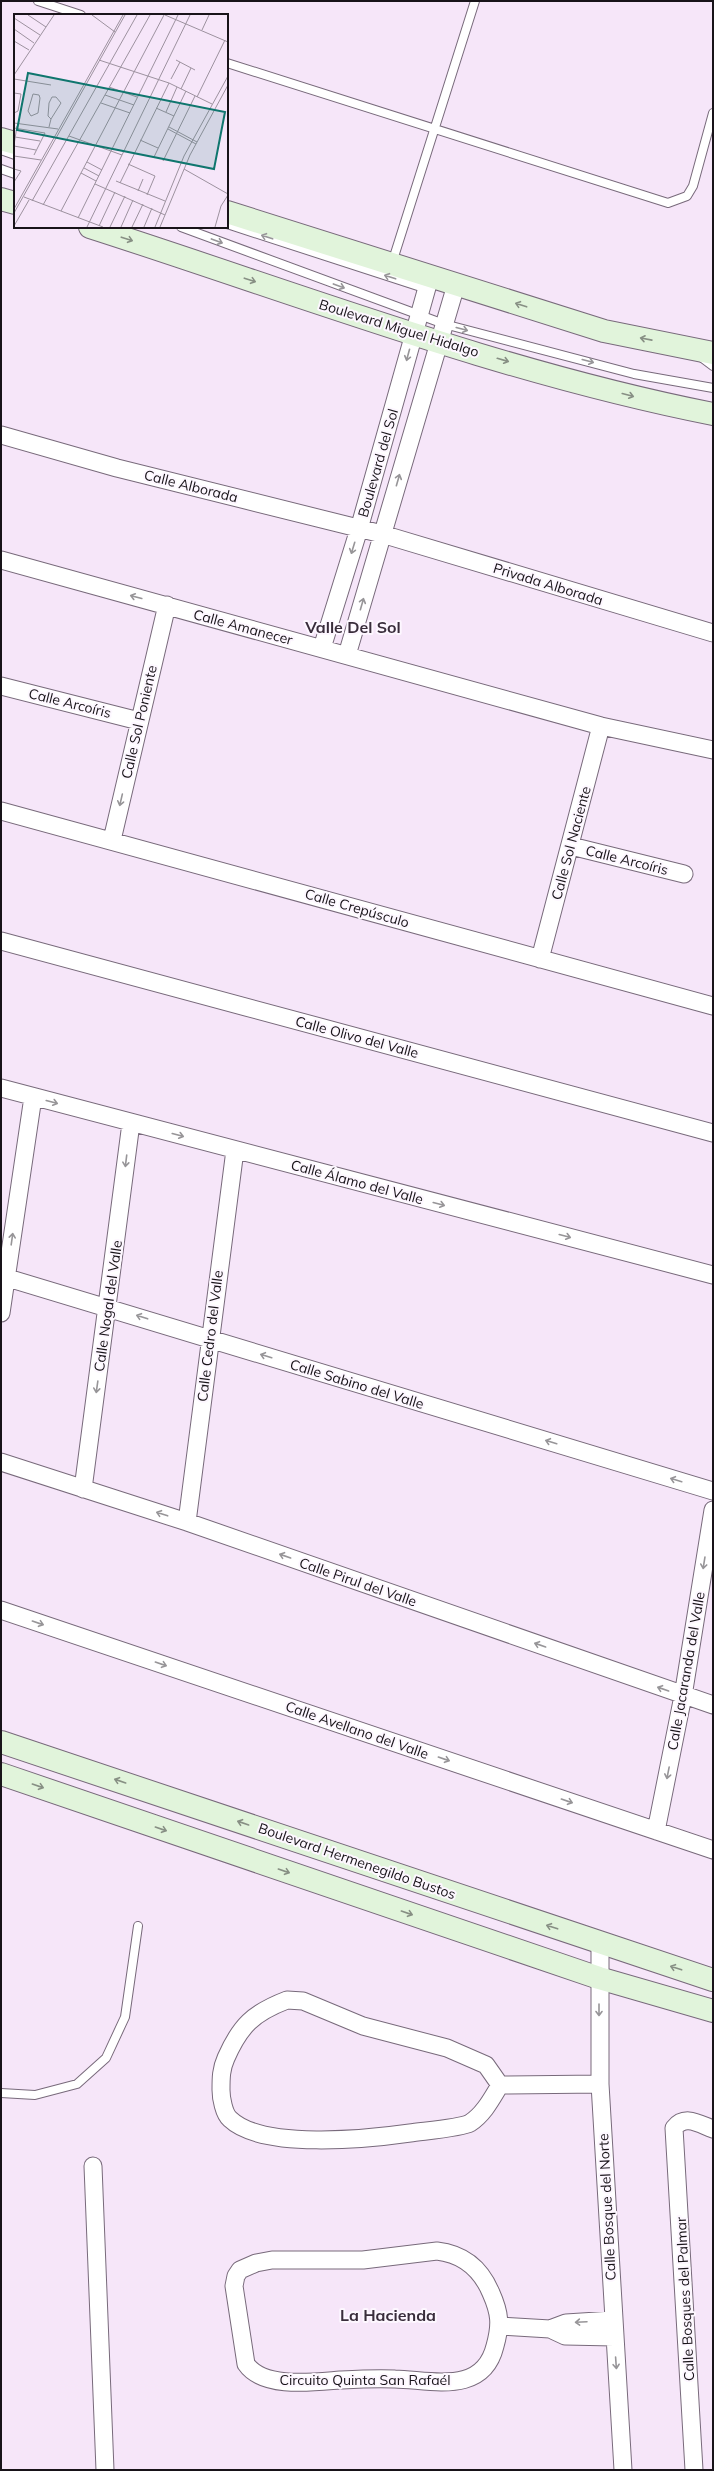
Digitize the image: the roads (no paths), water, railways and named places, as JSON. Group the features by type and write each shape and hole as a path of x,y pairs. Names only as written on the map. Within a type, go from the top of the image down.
{"street":[{"path":"1,139 14,143"},
{"path":"1,199 14,203"},
{"path":"228,212 391,265 429,283 456,285 604,331 713,353"},
{"name":"Boulevard Miguel Hidalgo","path":"93,228 417,325 633,397 713,414"},
{"name":"Boulevard del Sol","path":"322,648 359,529 429,283"},
{"name":"Boulevard del Sol","path":"346,655 456,285"},
{"name":"Calle Alborada","path":"1,435 116,468 382,534"},
{"name":"Privada Alborada","path":"382,534 713,633"},
{"name":"Calle Amanecer","path":"1,560 601,726 713,750"},
{"name":"Calle Sol Poniente","path":"112,840 167,605"},
{"name":"Calle Arcoíris","path":"1,686 139,721"},
{"name":"Calle Sol Naciente","path":"540,959 571,846 601,726"},
{"name":"Calle Crepúsculo","path":"1,811 112,840 713,1006"},
{"name":"Calle Arcoíris","path":"571,846 684,874"},
{"name":"Calle Olivo del Valle","path":"1,941 713,1133"},
{"name":"Calle Álamo del Valle","path":"1,1088 713,1275"},
{"path":"1,1313 4,1276 33,1097"},
{"name":"Calle Nogal del Valle","path":"83,1489 131,1123"},
{"name":"Calle Cedro del Valle","path":"187,1522 209,1339 235,1150"},
{"name":"Calle Sabino del Valle","path":"4,1276 108,1306 209,1339 713,1491"},
{"name":"Calle Pirul del Valle","path":"1,1462 187,1522 683,1696 713,1705"},
{"name":"Calle Jacaranda del Valle","path":"656,1831 683,1696 713,1510"},
{"name":"Calle Avellano del Valle","path":"1,1610 713,1850"},
{"name":"Boulevard Hermenegildo Bustos","path":"1,1742 713,1980"},
{"path":"1,1774 599,1978 713,2011"},
{"name":"Calle Bosque del Norte","path":"600,1943 600,2084 623,2470"},
{"path":"287,2000 303,2001 363,2026 447,2048 486,2065 500,2085 487,2108 470,2123 382,2137 311,2140 251,2132 229,2118 221,2097 221,2069 234,2041 247,2022 267,2008 287,2000"},
{"path":"500,2085 600,2084"},
{"name":"Calle Bosques del Palmar","path":"694,2470 674,2128 679,2122 687,2120 713,2129"},
{"path":"94,2166 105,2470"},
{"name":"Circuito Quinta San Rafaél","path":"437,2251 450,2253 465,2259 487,2282 494,2301 500,2326 492,2359 484,2370 460,2380 445,2382 362,2378 313,2382 267,2379 251,2371 243,2357 234,2281 240,2270 247,2266 272,2260 363,2260 437,2251"},
{"path":"500,2326 550,2329 566,2323 614,2329"}],"lane":[{"path":"38,1 78,14"},
{"path":"391,265 475,1"},
{"path":"228,63 668,203 687,196 694,186 713,113"},
{"path":"1,150 14,155"},
{"path":"1,169 14,174"},
{"path":"228,224 429,283"},
{"path":"183,228 417,325"},
{"path":"441,333 634,374 713,388"},
{"path":"684,347 713,366"},
{"path":"1,2093 35,2096 77,2084 106,2058 125,2018 138,1926"}],"district":[{"name":"Valle Del Sol","path":"353,627"},
{"name":"La Hacienda","path":"388,2315"}]}
